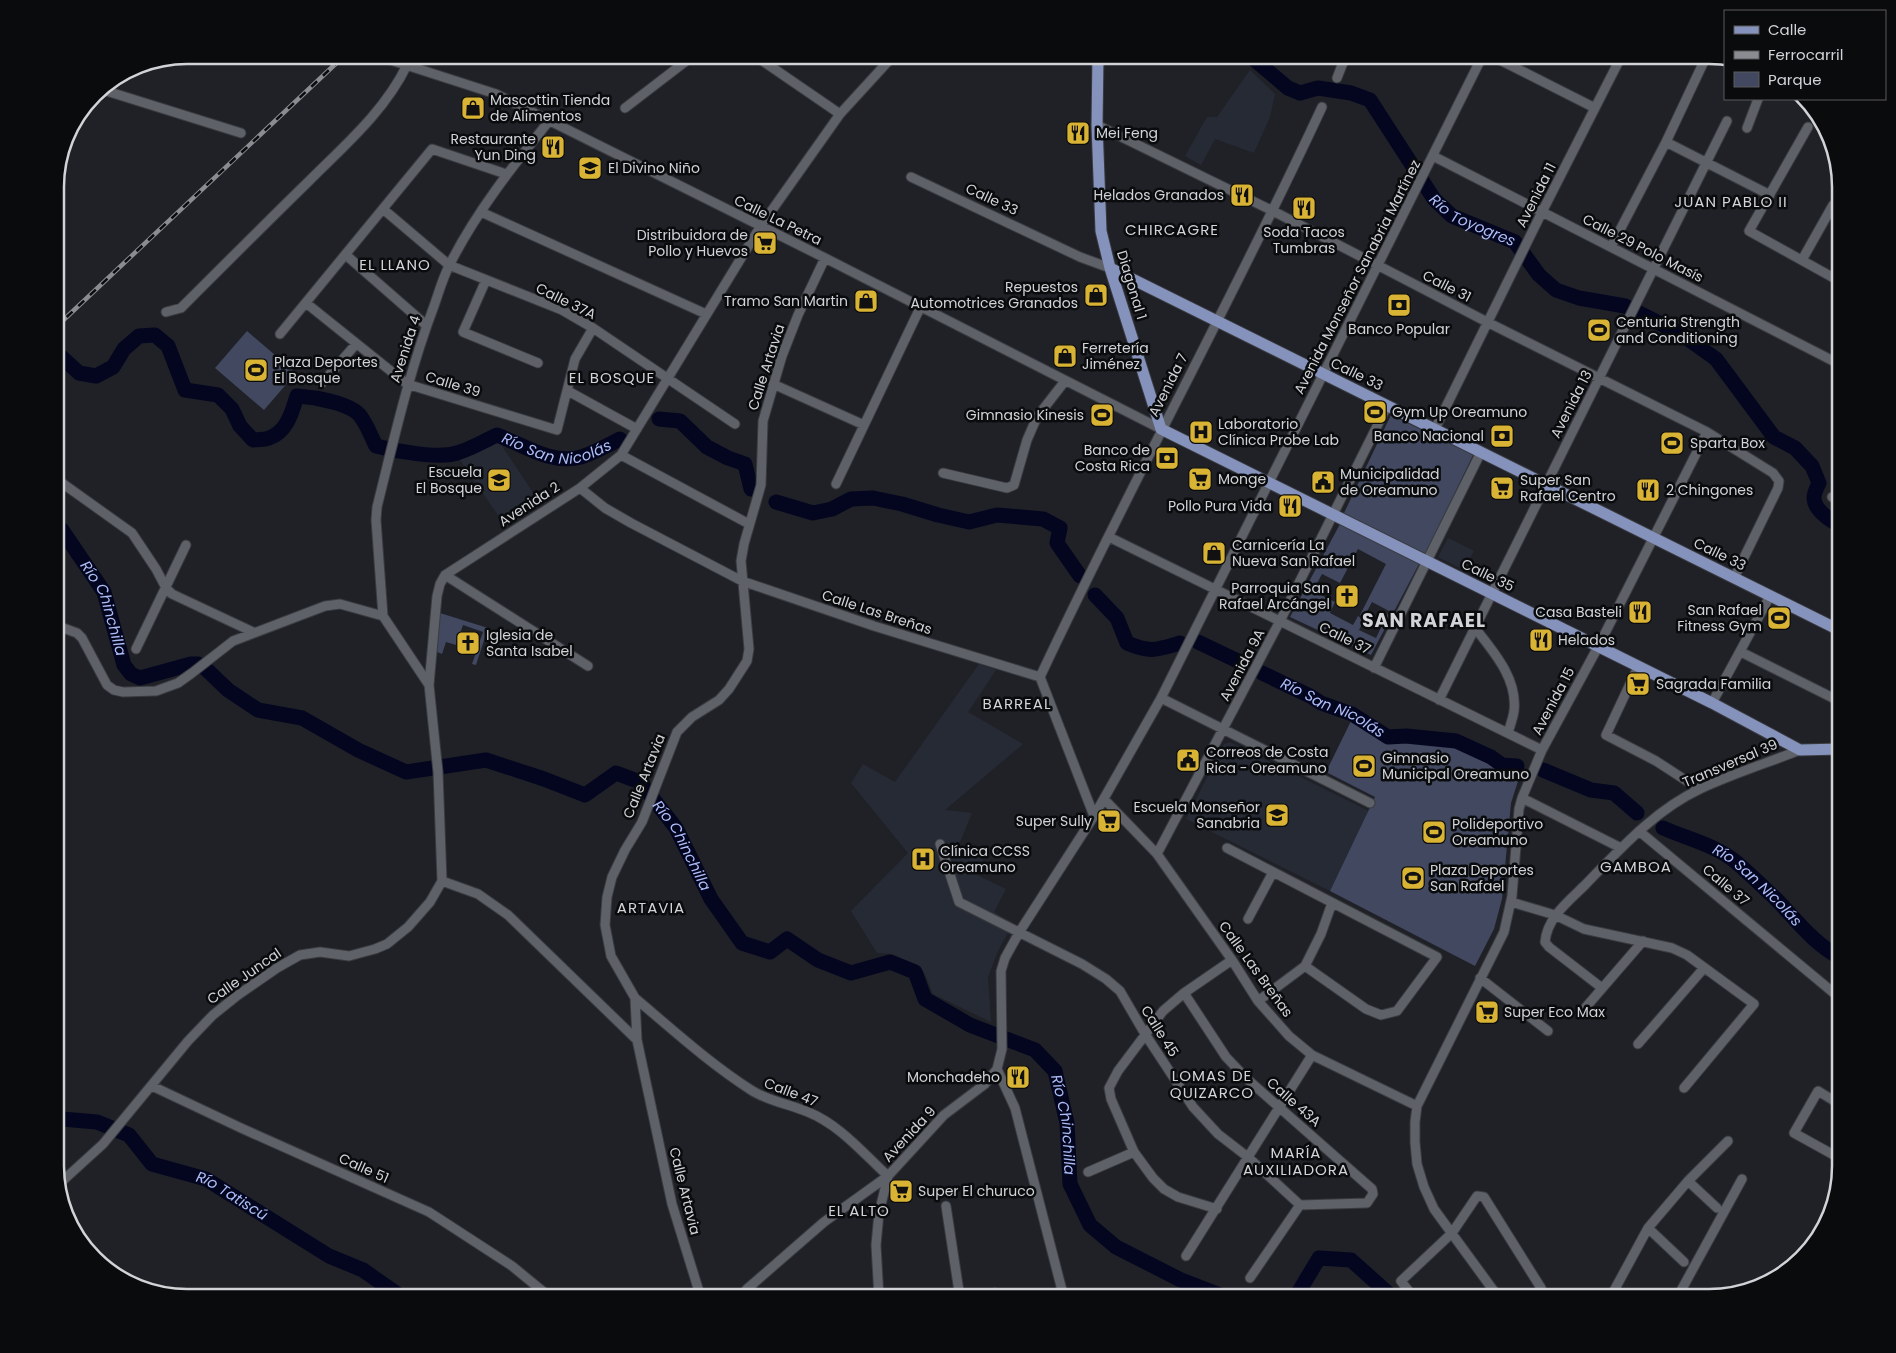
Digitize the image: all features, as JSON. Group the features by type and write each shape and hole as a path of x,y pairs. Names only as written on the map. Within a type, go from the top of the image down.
{"main road":[{"name":"Diagonal 1","path":"1098,64 1097,125 1101,231 1110,268 1161,429"},
{"name":"Calle 33","path":"1110,268 1832,627"},
{"name":"Calle 35","path":"1161,429 1712,703 1800,750"},
{"name":"Transversal 39","path":"1800,750 1832,749"}],"street":[{"name":"Calle La Petra","path":"401,64 496,94 825,258 1161,429"},
{"path":"625,108 682,64"},
{"path":"767,64 840,114"},
{"name":"Avenida 2","path":"445,574 580,488 621,455 760,227 840,114 883,64"},
{"path":"1337,78 1342,64"},
{"name":"Avenida Monseñor Sanabria Martínez","path":"997,1069 1002,1049 1001,971 1005,958 1020,931 1094,816 1161,698 1479,64"},
{"path":"1508,64 1596,108"},
{"name":"Avenida 11","path":"1435,429 1618,64"},
{"path":"1611,247 1666,142 1703,64"},
{"path":"166,312 181,308 335,155 381,106 407,66"},
{"path":"109,92 241,133"},
{"path":"1747,128 1758,100"},
{"name":"Avenida 7","path":"1040,677 1084,584 1217,321 1322,107"},
{"name":"Avenida 4","path":"383,616 376,520 407,384 426,325 449,264 506,174 549,121"},
{"name":"Avenida 13","path":"1439,700 1727,121"},
{"name":"Calle 31","path":"1097,125 1272,210 1377,266 1707,432 1774,473 1779,481 1778,488 1734,578"},
{"path":"1808,127 1750,231 1832,277"},
{"path":"1666,142 1770,195"},
{"path":"280,334 432,149 506,174"},
{"name":"Calle 29 Polo Masís","path":"1433,156 1832,360"},
{"name":"Calle 33","path":"911,177 1080,258 1110,268"},
{"path":"1802,260 1832,207"},
{"name":"Calle 37A","path":"383,209 449,264 562,310 593,328 735,424"},
{"path":"481,212 706,314"},
{"path":"346,254 426,325"},
{"name":"Calle Artavia","path":"698,1289 672,1204 637,1040 634,998 611,956 605,925 607,898 620,860 642,822 677,732 692,717 719,700 729,689 747,661 749,649 741,561 749,524 761,485 763,421 773,384 798,315 825,258"},
{"path":"486,280 463,332 538,363"},
{"name":"Calle 39","path":"306,303 407,384 557,430 568,391"},
{"path":"836,484 920,308"},
{"path":"593,328 575,359 568,391 637,429"},
{"path":"322,383 356,344"},
{"path":"943,474 1007,488 1014,485 1036,417 1065,381"},
{"path":"773,384 864,425"},
{"name":"Avenida 9A","path":"1157,854 1280,621 1387,406"},
{"name":"Avenida 15","path":"1417,1106 1504,932 1511,902 1519,809 1542,750 1598,647 1707,432"},
{"path":"1374,668 1481,452"},
{"path":"621,455 749,524"},
{"path":"64,484 132,533 166,588 181,598 253,632"},
{"name":"Calle Las Breñas","path":"580,488 605,508 631,523 742,581 874,626 1040,677"},
{"name":"Calle 37","path":"1109,537 1542,750"},
{"path":"136,650 186,545"},
{"path":"588,666 445,574 437,596 429,685 438,772 442,881 478,894 508,915 637,1040"},
{"path":"1712,703 1770,596"},
{"path":"64,628 77,633 82,638 108,685 114,690 123,692 156,691 178,683 233,641 326,606 340,604 383,616 429,685"},
{"path":"1475,628 1505,670 1512,688 1514,710 1508,733"},
{"path":"1741,652 1832,698"},
{"path":"1638,667 1606,735 1656,761 1699,789"},
{"path":"1040,677 1094,816"},
{"path":"1161,698 1370,803"},
{"name":"Transversal 39","path":"1555,916 1621,848 1659,814 1699,789 1800,750"},
{"name":"Calle Las Breñas","path":"1104,798 1157,854 1232,960 1258,1001 1289,1036 1312,1055 1417,1106"},
{"path":"1522,798 1621,848"},
{"name":"Calle 37","path":"1640,831 1832,991"},
{"name":"Calle 45","path":"940,844 959,902 1020,931 1106,979 1120,991 1145,1034 1193,1107 1218,1134 1249,1158 1300,1205"},
{"path":"1227,848 1438,957 1397,1011 1381,1015 1366,1008 1305,966"},
{"path":"1248,919 1273,872"},
{"name":"Calle Juncal","path":"64,1179 113,1134 206,1021 238,994 300,955 320,952 349,956 387,944 408,927 430,902 442,881"},
{"path":"1511,902 1555,916 1584,929 1672,948 1687,955 1754,1004 1684,1088"},
{"path":"1258,1001 1305,966 1321,934 1332,903"},
{"path":"1555,916 1545,942 1602,988"},
{"path":"1586,1007 1642,941"},
{"path":"1217,1209 1178,1197 1164,1189 1153,1178 1134,1152 1111,1098 1109,1088 1118,1071 1163,1011 1232,960"},
{"path":"1638,1044 1704,968"},
{"path":"1480,978 1548,1031"},
{"name":"Calle 43A","path":"1184,994 1226,1056 1247,1079 1372,1189 1373,1194 1367,1203 1300,1205"},
{"name":"Calle 47","path":"634,998 711,1062 751,1090 761,1096 808,1112 826,1121 845,1135 888,1176"},
{"path":"1186,1256 1281,1108 1312,1055"},
{"path":"997,1069 1015,1108 1062,1289"},
{"name":"Avenida 9","path":"878,1289 876,1245 879,1213 888,1176 944,1115 985,1084 997,1069"},
{"name":"Calle 51","path":"152,1086 429,1212 512,1266 540,1289"},
{"path":"1832,1099 1818,1091 1794,1133 1832,1154"},
{"path":"1417,1106 1415,1142 1417,1164 1424,1187 1434,1209 1492,1289"},
{"path":"1618,1289 1648,1228 1688,1181 1728,1141"},
{"path":"1088,1172 1134,1152"},
{"path":"747,1289 824,1222 888,1176"},
{"path":"1682,1289 1742,1179"},
{"path":"1688,1181 1716,1208"},
{"path":"1408,1289 1401,1280 1452,1233 1477,1196 1481,1196 1484,1197 1541,1289"},
{"path":"1250,1278 1300,1205"},
{"path":"946,1206 959,1289"},
{"path":"1648,1228 1684,1262"}],"shaded area":[{"path":"1250,70 1275,94 1270,117 1254,153 1215,139 1201,165 1185,156 1207,117 1217,117"},
{"name":"Escuela El Bosque","path":"498,440 540,503 504,524 458,457"},
{"path":"1448,538 1474,551 1464,570 1438,557"},
{"path":"979,664 996,670 968,712 1023,744 945,810 972,813 958,847 983,859 977,875 1006,889 994,912 1013,923 998,951 988,977 991,1022 933,994 924,972 910,962 892,954 877,953 851,911 908,853 851,783 863,764 895,782"},
{"name":"Escuela Monseñor Sanabria","path":"1230,742 1369,811 1330,891 1186,819 1224,744"}],"green space":[{"name":"Plaza Deportes El Bosque","path":"247,331 296,373 264,410 215,368"},
{"path":"1391,415 1473,455 1425,555 1343,515"},
{"path":"1340,524 1419,564 1371,655 1290,617","holes":["1358,549 1386,564 1360,615 1364,617 1372,602 1389,611 1376,638 1359,630 1364,620 1358,616 1353,625 1330,613 1335,602 1313,591 1322,574 1340,583"]},
{"path":"440,613 488,628 476,665 472,664 483,632 463,625 456,645 446,642 442,654 435,651"},
{"name":"Polideportivo Oreamuno","path":"1351,721 1392,744 1422,740 1453,745 1489,764 1520,775 1511,803 1502,899 1494,929 1475,966 1330,891 1375,797 1326,772"}],"waterway":[{"name":"Río Toyogres","path":"1260,64 1288,88 1300,93 1318,88 1351,93 1370,100 1434,199 1452,216 1515,242 1539,275 1556,290 1579,298 1625,306 1681,334 1716,359 1774,437 1795,448 1812,466 1819,483 1814,496 1815,502 1820,511 1832,520"},
{"name":"Río San Nicolás","path":"64,359 79,373 96,376 113,367 124,349 139,336 155,335 168,346 185,390 218,395 232,409 240,426 253,440 267,439 280,431 288,421 297,396 322,399 341,404 361,417 376,446 416,454 449,455 497,435 538,453 570,459 581,457 620,439"},
{"name":"Río San Nicolás","path":"659,419 680,421 707,447 745,464 751,489"},
{"name":"Río San Nicolás","path":"776,502 813,513 832,509 851,499 873,498 969,522 997,515 1043,519 1060,528 1057,543 1080,576"},
{"name":"Río Chinchilla","path":"64,533 104,592 124,665 131,674 140,678 191,664 198,664 228,690 258,710 302,718 358,750 406,772 486,760 585,795 616,773 640,782 676,828 711,899 742,943 770,952 787,939 818,960 851,973 890,962 915,972 925,999 970,1025 1035,1050 1055,1071 1067,1123 1070,1184 1090,1225 1116,1247 1181,1280 1204,1289"},
{"name":"Río San Nicolás","path":"1095,595 1117,618 1127,643 1148,649 1180,643"},
{"name":"Río San Nicolás","path":"1198,642 1242,663"},
{"name":"Río San Nicolás","path":"1262,673 1321,703 1352,714 1388,737 1406,736 1456,741 1491,757 1502,765 1517,766"},
{"name":"Río San Nicolás","path":"1543,770 1591,790 1614,793 1637,813"},
{"name":"Río San Nicolás","path":"1663,828 1728,856 1776,899 1814,939 1832,953"},
{"name":"Río Tatiscú","path":"64,1119 97,1122 129,1135 152,1164 206,1179 329,1256 363,1270 390,1289"},
{"name":"Río Chinchilla","path":"1300,1289 1319,1258 1351,1260 1383,1289"}],"railway":[{"path":"64,320 335,64"}],"place":[{"name":"Mascottin Tienda de Alimentos","path":"473,108"},
{"name":"Mei Feng","path":"1078,133"},
{"name":"Restaurante Yun Ding","path":"553,147"},
{"name":"El Divino Niño","path":"590,168"},
{"name":"Helados Granados","path":"1242,195"},
{"name":"Soda Tacos Tumbras","path":"1304,208"},
{"name":"Distribuidora de Pollo y Huevos","path":"765,243"},
{"name":"Repuestos Automotrices Granados","path":"1096,295"},
{"name":"Tramo San Martin","path":"866,301"},
{"name":"Banco Popular","path":"1399,305"},
{"name":"Centuria Strength and Conditioning","path":"1599,330"},
{"name":"Ferretería Jiménez","path":"1065,356"},
{"name":"Plaza Deportes El Bosque","path":"256,370"},
{"name":"Gym Up Oreamuno","path":"1375,412"},
{"name":"Gimnasio Kinesis","path":"1102,415"},
{"name":"Laboratorio Clínica Probe Lab","path":"1201,432"},
{"name":"Banco Nacional","path":"1502,436"},
{"name":"Sparta Box","path":"1672,443"},
{"name":"Banco de Costa Rica","path":"1167,458"},
{"name":"Monge","path":"1200,479"},
{"name":"Escuela El Bosque","path":"499,480"},
{"name":"Municipalidad de Oreamuno","path":"1323,482"},
{"name":"Super San Rafael Centro","path":"1502,488"},
{"name":"2 Chingones","path":"1648,490"},
{"name":"Pollo Pura Vida","path":"1290,506"},
{"name":"Carnicería La Nueva San Rafael","path":"1214,553"},
{"name":"Parroquia San Rafael Arcángel","path":"1347,596"},
{"name":"Casa Basteli","path":"1640,612"},
{"name":"San Rafael Fitness Gym","path":"1779,618"},
{"name":"Helados","path":"1541,640"},
{"name":"Iglesia de Santa Isabel","path":"468,643"},
{"name":"Sagrada Familia","path":"1638,684"},
{"name":"Correos de Costa Rica - Oreamuno","path":"1188,760"},
{"name":"Gimnasio Municipal Oreamuno","path":"1364,766"},
{"name":"Escuela Monseñor Sanabria","path":"1277,815"},
{"name":"Super Sully","path":"1109,821"},
{"name":"Polideportivo Oreamuno","path":"1434,832"},
{"name":"Clínica CCSS Oreamuno","path":"923,859"},
{"name":"Plaza Deportes San Rafael","path":"1413,878"},
{"name":"Super Eco Max","path":"1487,1012"},
{"name":"Monchadeho","path":"1018,1077"},
{"name":"Super El churuco","path":"901,1191"}],"district":[{"name":"JUAN PABLO II","path":"1731,202"},
{"name":"CHIRCAGRE","path":"1172,230"},
{"name":"EL LLANO","path":"395,265"},
{"name":"EL BOSQUE","path":"612,378"},
{"name":"SAN RAFAEL","path":"1424,620"},
{"name":"BARREAL","path":"1017,704"},
{"name":"GAMBOA","path":"1636,867"},
{"name":"ARTAVIA","path":"651,908"},
{"name":"LOMAS DE QUIZARCO","path":"1212,1084"},
{"name":"MARÍA AUXILIADORA","path":"1296,1162"},
{"name":"EL ALTO","path":"859,1211"}]}
